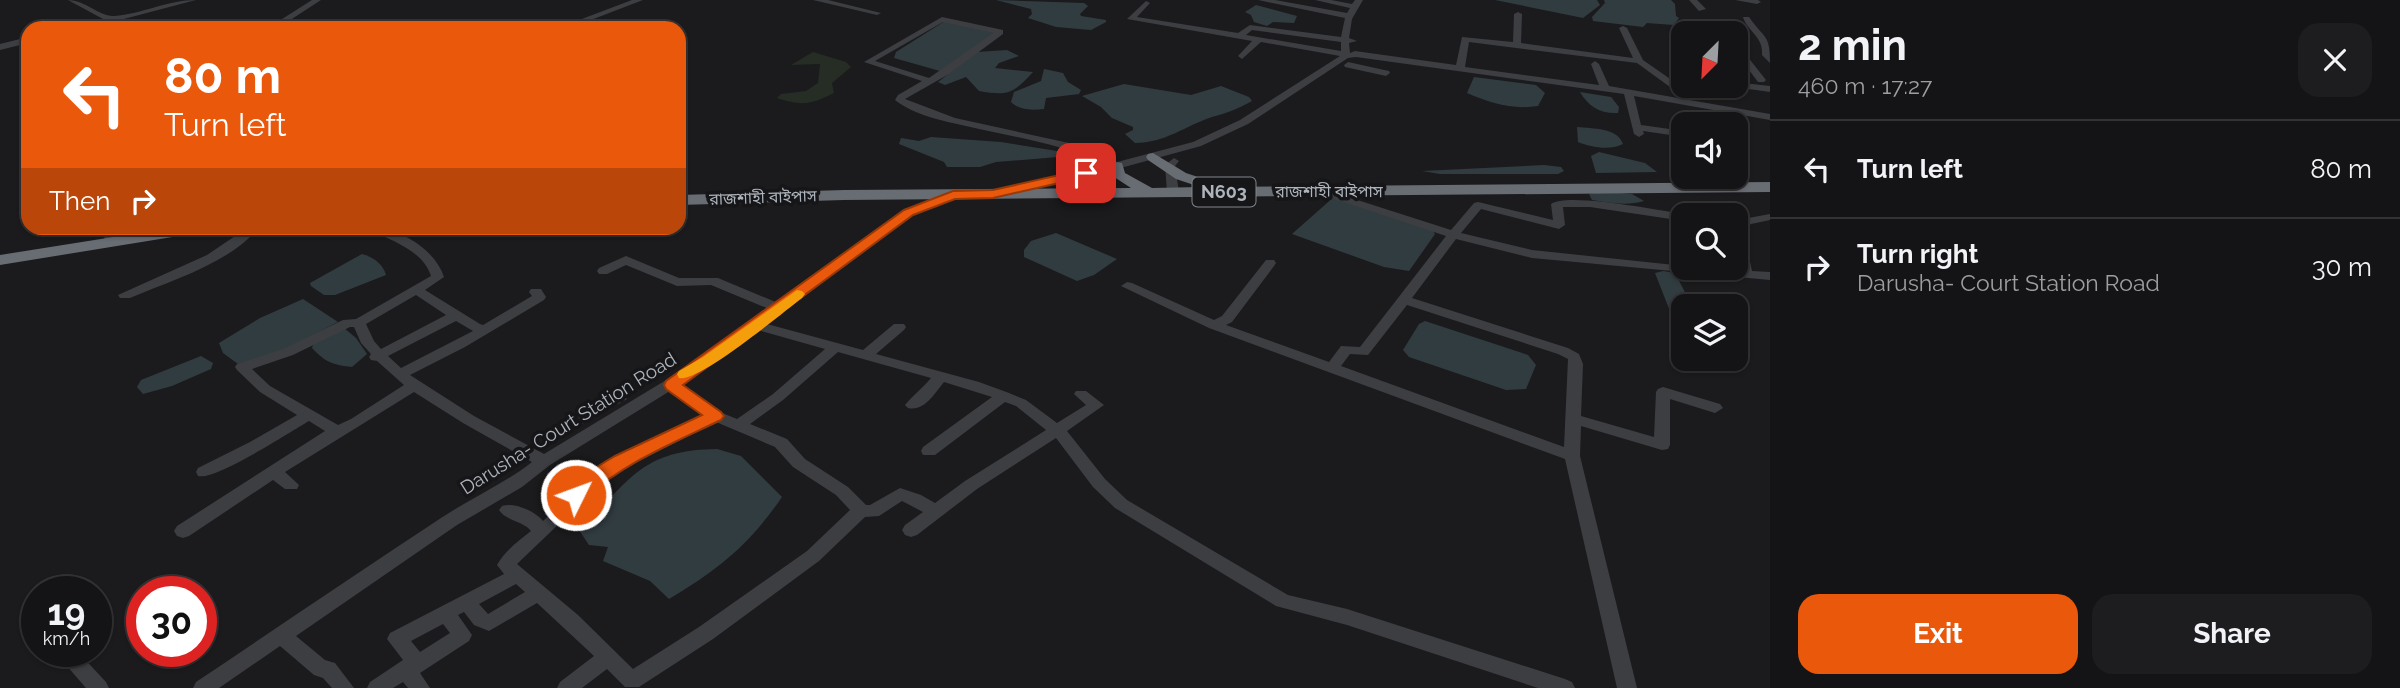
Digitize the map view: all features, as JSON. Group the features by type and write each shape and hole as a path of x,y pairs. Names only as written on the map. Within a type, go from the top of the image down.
{"highway":[{"path":"1153,157 1201,183 1246,192"},
{"path":"1117,166 1116,171 1122,178 1150,192"},
{"name":"রাজশাহী বাইপাস","path":"686,200 1321,191 1352,187 1770,187"},
{"path":"0,260 112,235"}],"street":[{"path":"72,0 116,21"},
{"path":"102,21 192,0"},
{"path":"283,21 317,0"},
{"path":"581,21 639,0"},
{"path":"817,0 877,13"},
{"path":"1262,0 1349,16"},
{"path":"1319,0 1356,4 1349,16 1348,40 1351,57"},
{"path":"1348,40 1357,17 1368,0"},
{"path":"1693,0 1702,9"},
{"path":"1739,0 1758,4"},
{"path":"1146,3 1130,19 1190,31 1259,39 1351,57 1657,96 1770,117"},
{"path":"1517,45 1518,14"},
{"path":"930,81 868,60 942,19 999,32 1000,33 930,81 900,100 973,124 1094,152 1117,166"},
{"path":"1746,19 1751,27 1766,38 1769,47 1766,55 1770,60"},
{"path":"1240,36 1250,27 1348,40"},
{"path":"1623,28 1639,61"},
{"path":"1242,56 1259,39"},
{"path":"1460,69 1465,39 1639,61 1671,81"},
{"path":"0,47 21,42"},
{"path":"1173,192 1171,169 1174,160 1252,125 1351,57"},
{"path":"993,194 1117,166 1197,144 1244,122 1351,57 1386,73"},
{"path":"1748,62 1765,80"},
{"path":"1595,64 1605,89"},
{"path":"1657,96 1662,86 1671,85"},
{"path":"1748,86 1770,89"},
{"path":"1628,92 1639,130 1671,133"},
{"path":"1321,191 1452,234 1532,254 1671,269"},
{"name":"Darusha- Court Station Road","path":"203,688 451,520 516,483 544,461 672,385 909,213 953,195"},
{"path":"1334,366 1346,349 1363,352 1452,234 1478,205 1559,225 1557,204 1590,204 1671,217"},
{"path":"1748,221 1770,217"},
{"path":"125,295 190,267 247,235"},
{"path":"337,431 265,389 242,368 288,352 348,323 359,323 438,277 437,270 414,248 390,235"},
{"path":"603,271 626,260 677,282 713,281 778,308"},
{"path":"1214,325 1227,318 1270,263"},
{"path":"1748,273 1770,276"},
{"path":"1127,286 1214,325 1334,366 1572,456"},
{"path":"418,291 475,327 483,329"},
{"path":"401,374 539,297 537,292"},
{"path":"1404,300 1563,351 1574,357 1572,456 1627,688"},
{"path":"376,357 456,315"},
{"path":"359,323 360,332 374,352 414,386 544,461"},
{"path":"755,325 940,377 1021,403 1058,431 1075,448 1099,483 1121,504 1283,601 1347,617 1564,688"},
{"path":"865,356 900,327"},
{"path":"739,425 778,397 835,348"},
{"path":"913,405 925,396 940,377"},
{"path":"672,385 715,416 781,443 799,463 842,491 861,510 873,512 900,494 934,510"},
{"path":"183,531 337,431 356,424 414,386"},
{"path":"1574,419 1662,445 1664,392 1715,408"},
{"path":"911,530 934,510 1096,405 1081,394"},
{"path":"929,451 1004,396"},
{"path":"204,472 256,446 308,415"},
{"path":"715,416 602,472 506,565 609,656 627,685 813,556 861,510"},
{"path":"274,472 291,485"},
{"path":"508,510 533,520 542,532"},
{"path":"420,688 397,639 517,575"},
{"path":"466,602 481,619 489,623 538,593"},
{"path":"377,688 462,635 446,613"},
{"path":"280,634 321,669 328,669 344,688"},
{"path":"567,688 609,656"},
{"path":"79,667 99,688"}],"shaded area":[{"path":"996,0 1084,3 1088,6 1081,16 1106,22 1091,30 1056,27 1028,18 1032,14 1031,9"},
{"path":"1495,0 1597,0 1600,5 1583,18"},
{"path":"1604,0 1671,0 1679,18 1671,21 1671,25 1647,23 1643,27 1593,21 1592,17 1605,3"},
{"path":"1256,5 1297,16 1294,23 1273,22 1267,26 1254,22 1251,15 1245,12"},
{"path":"945,21 994,33 940,71 894,58 896,52"},
{"path":"1007,50 1019,56 999,63 995,68 1033,72 1009,92 979,91 966,77 945,85 938,82 977,52"},
{"path":"813,52 846,62 851,67 832,83 834,93 806,103 777,98 781,94 806,91 818,83 820,64 791,65"},
{"path":"1044,69 1063,73 1068,82 1081,90 1079,94 1046,98 1044,109 1031,110 1011,102 1014,92 1041,81"},
{"path":"1474,77 1536,85 1545,93 1538,106 1501,105 1467,93"},
{"path":"1124,84 1191,95 1221,86 1249,97 1252,101 1165,137 1135,143 1125,134 1133,130 1133,127 1112,118 1101,107 1082,96"},
{"path":"1580,92 1611,97 1619,107 1618,113 1595,108"},
{"path":"1577,127 1616,134 1623,144 1600,148 1578,142"},
{"path":"931,137 1001,142 1070,153 1070,156 996,162 980,167 947,167 944,162 899,144 901,138 919,141"},
{"path":"1599,152 1645,163 1657,172 1596,173 1591,156"},
{"path":"1544,165 1561,167 1564,171 1558,174 1440,174 1422,171"},
{"path":"1600,191 1632,194 1644,201 1625,204 1592,200 1589,194"},
{"path":"1335,196 1431,228 1435,234 1409,271 1384,267 1292,234"},
{"path":"1056,233 1117,259 1094,275 1077,281 1024,257 1024,250 1031,241"},
{"path":"362,254 377,262 386,275 335,295 324,295 311,286 310,283"},
{"path":"1671,272 1671,280 1679,280 1686,294 1671,294 1671,314 1655,273"},
{"path":"303,299 338,322 282,351 256,361 238,364 223,353 219,343 260,318"},
{"path":"1425,321 1528,355 1536,365 1526,389 1506,390 1409,357 1403,350 1419,324"},
{"path":"344,328 356,338 367,354 352,367 330,362 312,348 314,341"},
{"path":"201,356 213,363 211,369 172,386 143,394 137,387 141,380"},
{"path":"717,449 741,456 782,497 732,555 669,599 650,581 603,561 608,547 589,545 579,530 638,472 653,462 670,455"}],"building":[{"path":"619,392 627,399 582,424 578,416"}],"slow traffic":[{"path":"685,374 709,360 797,294"}],"route":[{"path":"576,495 602,472 622,460 715,416 672,385 909,213 953,195 993,194 1086,173"}]}
